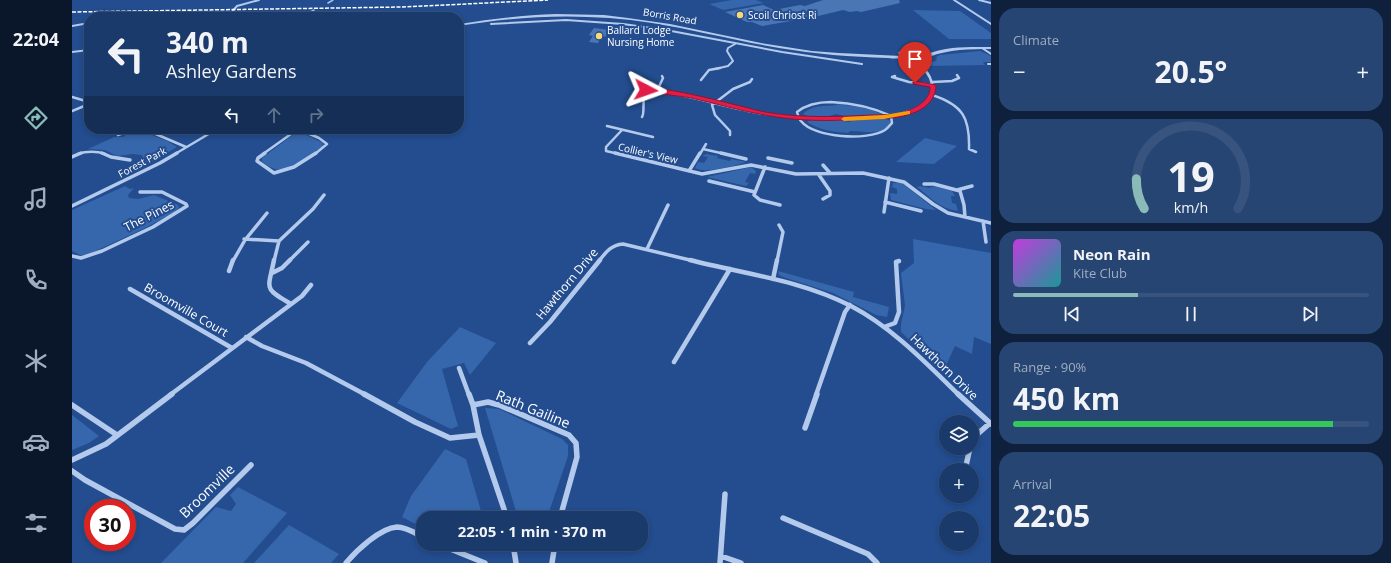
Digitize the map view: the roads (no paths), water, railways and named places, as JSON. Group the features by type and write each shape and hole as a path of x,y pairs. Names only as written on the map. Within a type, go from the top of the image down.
{"street":[{"path":"232,12 237,6 258,0"},
{"path":"954,0 990,23"},
{"path":"979,0 991,3"},
{"name":"Borris Road","path":"464,24 501,18 538,16 583,15 620,18 678,27 798,50 835,55 906,58 921,62"},
{"path":"617,24 620,18"},
{"path":"491,24 553,20 617,24 671,31 735,44 862,64"},
{"path":"72,26 84,24"},
{"path":"701,80 709,70 730,64 733,61 727,51 728,48 735,44"},
{"path":"982,48 991,54"},
{"path":"916,51 991,48"},
{"name":"Borris Road","path":"876,57 900,53 905,50 916,51"},
{"path":"72,52 84,51"},
{"path":"916,51 927,56"},
{"path":"642,117 644,114 642,97 645,91 657,91 691,96 746,110 798,117 841,119 905,114 922,106 932,95 933,83 921,62 926,59 927,56 941,51"},
{"path":"900,53 906,58"},
{"path":"895,76 892,77 909,82 933,83 952,81 959,78 957,75"},
{"path":"657,91 662,76"},
{"path":"730,134 730,131 715,115 712,108 714,102 733,89 750,82 752,79"},
{"path":"932,95 942,98 963,112 967,118 970,129 969,148 976,152"},
{"path":"72,97 84,101"},
{"path":"830,102 850,103 868,107 880,110 891,116 892,123 885,131 854,136 819,131 805,124 798,117 797,112 805,107 818,103 830,102"},
{"path":"72,111 84,105"},
{"name":"Collier's View","path":"607,126 653,137"},
{"name":"Collier's View","path":"622,130 606,147 606,151 702,174 751,165 796,174 863,173 889,178 911,186 942,210 954,215 991,223"},
{"path":"156,134 186,147"},
{"name":"Forest Park","path":"72,206 148,169 208,134"},
{"path":"290,134 258,158 257,161 274,173 292,169 325,147 327,144 319,138 309,134"},
{"name":"Collier's View","path":"689,171 706,144"},
{"path":"703,149 746,159"},
{"path":"72,156 83,152 100,152 111,157 130,160"},
{"path":"768,158 792,163"},
{"path":"780,170 783,161"},
{"path":"823,165 830,173"},
{"path":"764,167 754,195 757,199 780,205"},
{"path":"819,174 830,191 830,195 823,199"},
{"path":"884,212 889,178"},
{"path":"709,181 755,192"},
{"path":"924,184 934,184 957,190 972,186"},
{"path":"957,190 960,191 964,205 965,217"},
{"name":"The Pines","path":"72,256 81,258 144,232 187,206 186,204 162,192 140,192"},
{"path":"291,304 272,293 269,287 273,259 279,241 299,221 314,209 324,195"},
{"path":"885,202 921,211"},
{"path":"647,249 668,206"},
{"path":"229,271 233,258 244,239 267,213"},
{"path":"983,221 986,242"},
{"path":"773,279 783,232 779,225"},
{"path":"244,239 279,241"},
{"path":"272,273 278,271 308,242"},
{"name":"Hawthorn Drive","path":"530,343 550,322 612,247 623,244 773,279 820,292 850,305 904,342 991,424 979,434"},
{"path":"884,327 895,323 899,312 896,262 899,261"},
{"path":"674,362 730,269"},
{"path":"72,460 106,444 302,296 311,285"},
{"name":"Broomville Court","path":"130,289 232,348"},
{"path":"805,428 845,312 850,305"},
{"path":"246,337 262,346 306,363 388,408 450,438 479,435"},
{"path":"459,368 473,405 479,435 505,511"},
{"name":"Rath Gailine","path":"473,405 488,402 499,405 569,435 576,443 577,457 562,511"},
{"path":"72,405 117,435"},
{"name":"Broomville","path":"72,471 85,480 175,529 184,530 252,465"},
{"path":"720,563 724,494"},
{"path":"783,518 868,554 877,563"},
{"path":"346,563 373,538 395,527 406,529 416,534"},
{"path":"455,551 485,563"},
{"path":"514,551 516,563"},
{"path":"552,563 554,551"},
{"path":"721,556 741,563"}],"waterway":[{"path":"328,3 333,0"},
{"path":"310,12 314,10"}],"railway":[{"path":"72,12 403,7 548,0"}],"place":[{"name":"Scoil Chriost Ri","path":"740,15"},
{"name":"Ballard Lodge Nursing Home","path":"599,36"}]}
